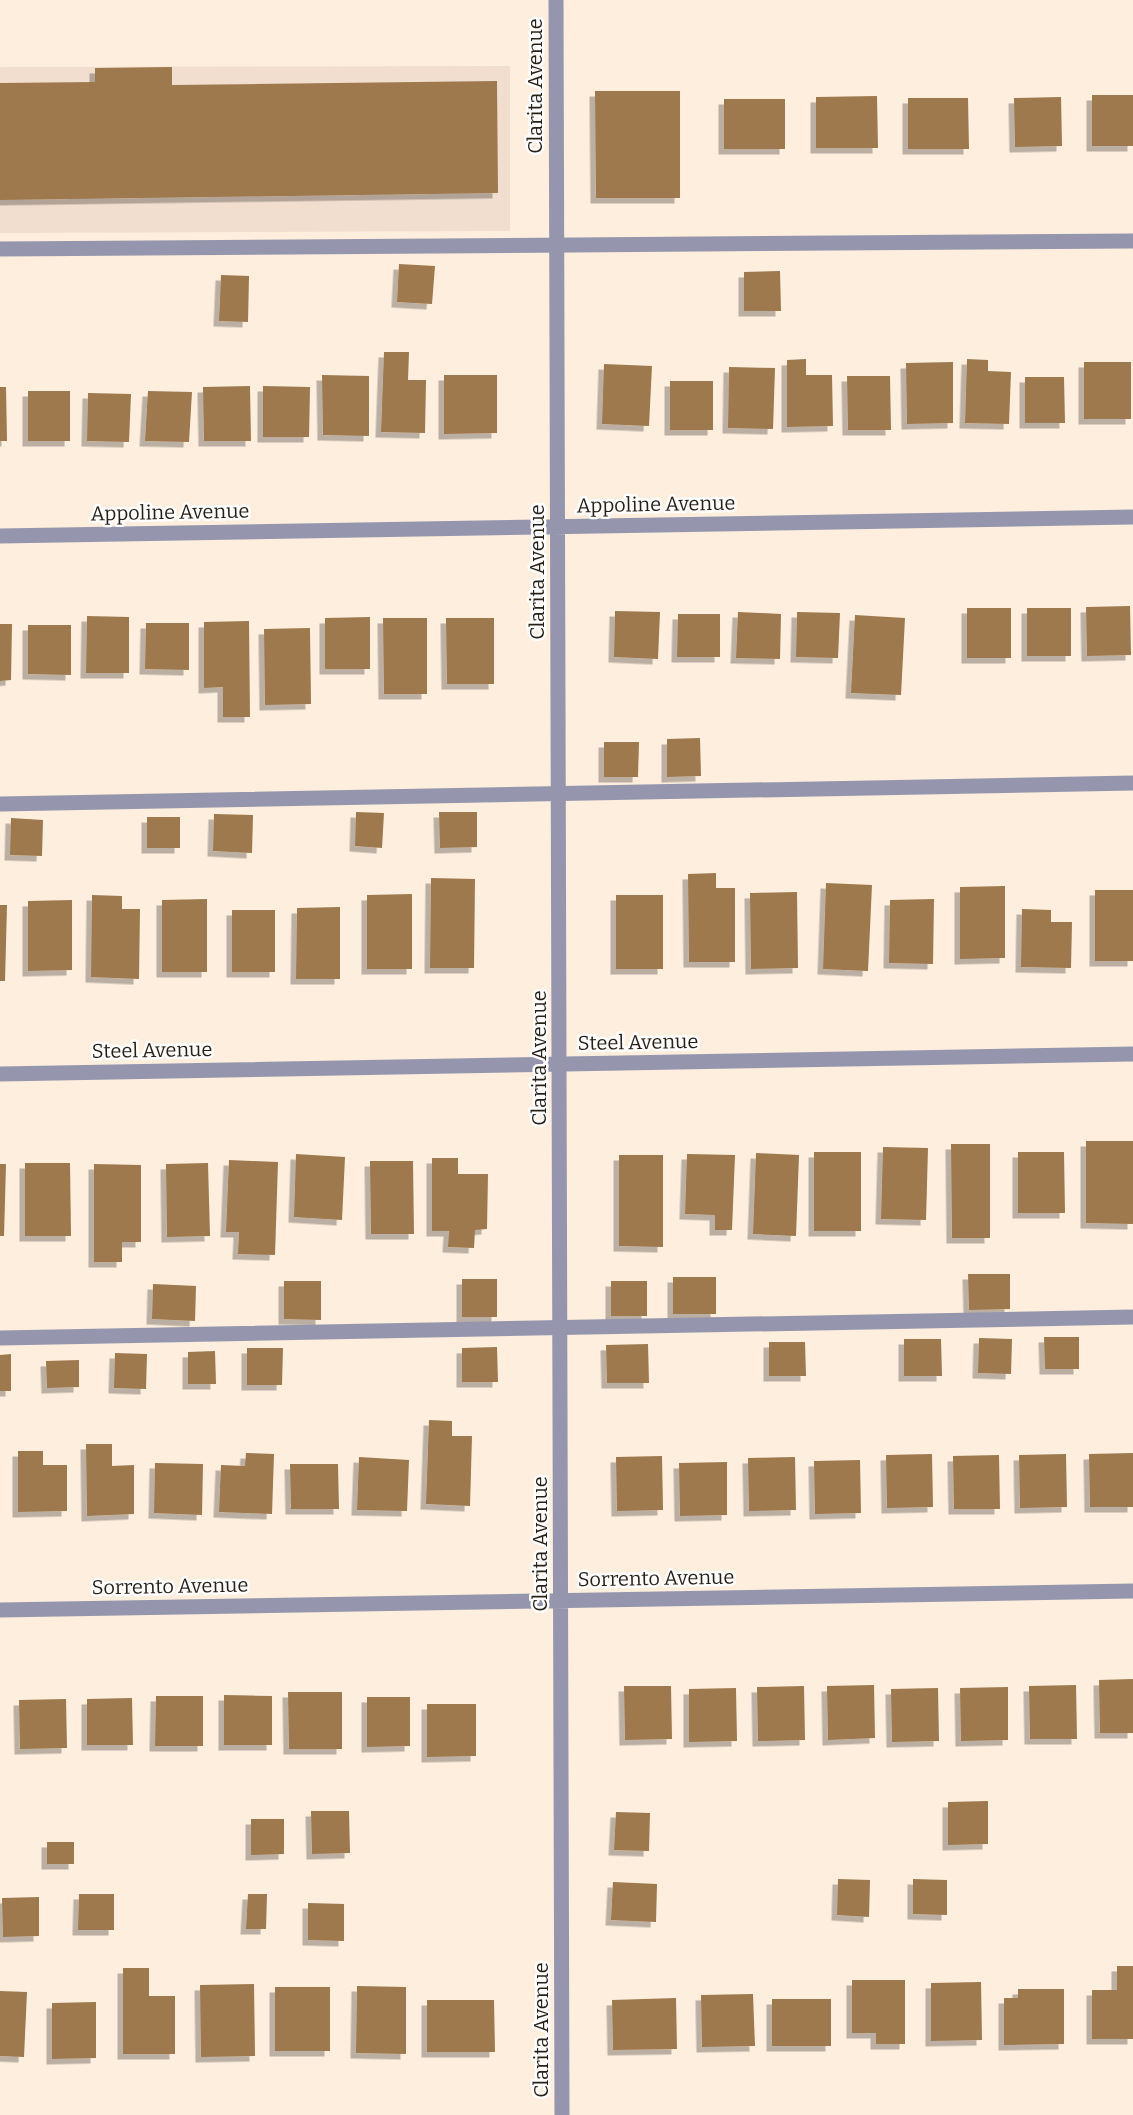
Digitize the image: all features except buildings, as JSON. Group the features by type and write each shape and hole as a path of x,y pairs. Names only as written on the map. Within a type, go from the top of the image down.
{"street":[{"name":"Clarita Avenue","path":"556,0 562,2115"},
{"path":"0,249 1133,241"},
{"name":"Appoline Avenue","path":"0,536 1133,517"},
{"path":"0,804 1133,783"},
{"name":"Steel Avenue","path":"0,1074 1133,1054"},
{"path":"0,1338 1133,1317"},
{"name":"Sorrento Avenue","path":"0,1610 1133,1591"}],"shaded area":[{"path":"510,66 510,231 0,233 0,67"}]}
